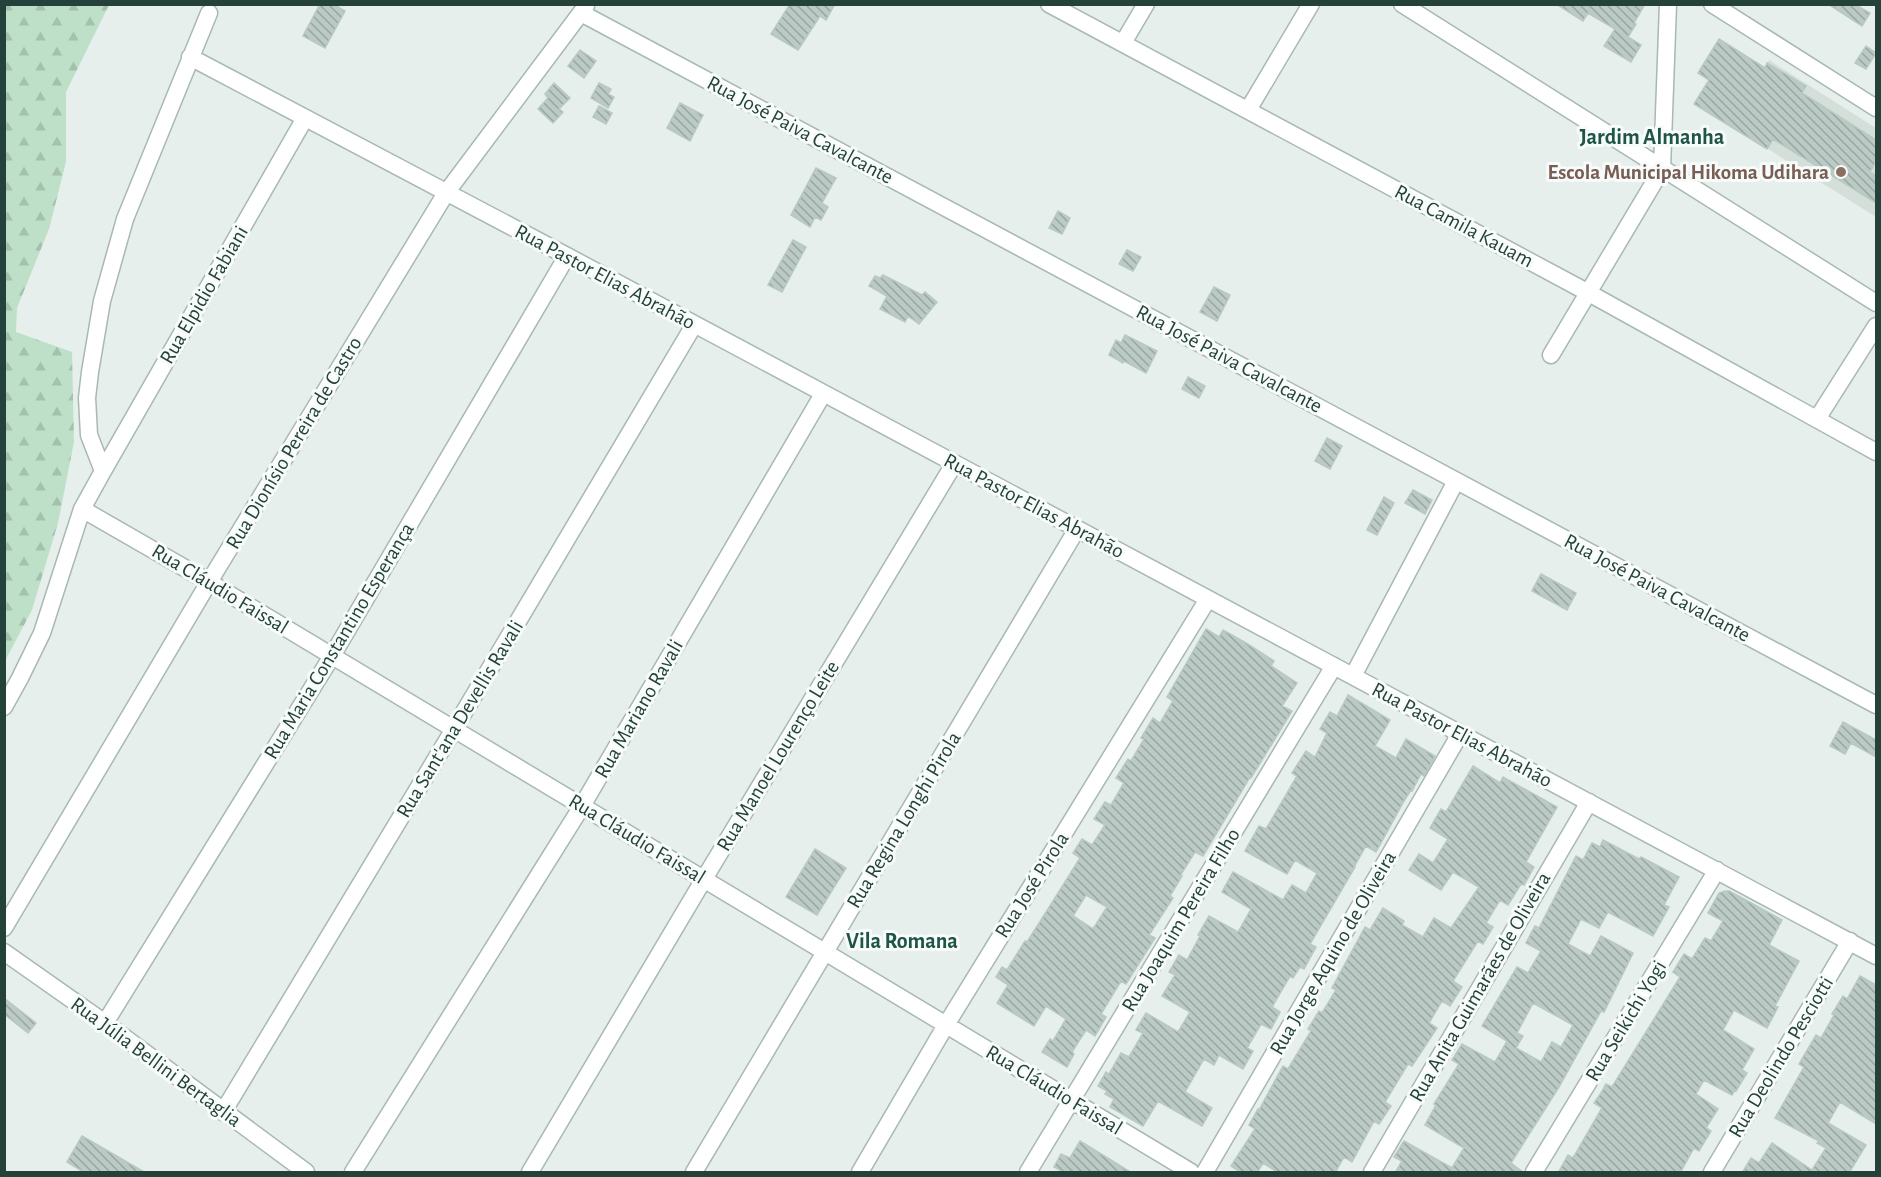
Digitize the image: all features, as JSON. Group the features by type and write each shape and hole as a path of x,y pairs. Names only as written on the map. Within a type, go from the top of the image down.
{"street":[{"name":"Rua Camila Kauam","path":"1050,4 1587,292 1876,452"},
{"path":"1123,43 1146,4"},
{"path":"1248,110 1311,4"},
{"path":"1402,4 1876,303"},
{"path":"1551,355 1662,169 1668,4"},
{"path":"1712,4 1876,108"},
{"name":"Rua Dionísio Pereira de Castro","path":"4,928 209,582 446,193 584,9"},
{"name":"Rua José Paiva Cavalcante","path":"584,9 1456,481 1876,705"},
{"path":"103,471 89,435 87,398 102,301 125,219 209,13"},
{"name":"Rua Pastor Elias Abrahão","path":"190,57 1876,956"},
{"name":"Rua Elpidio Fabiani","path":"4,707 42,633 82,509 305,118"},
{"name":"Rua Maria Constantino Esperança","path":"105,1023 332,656 567,256"},
{"name":"Rua Sant'ana Devellis Ravali","path":"223,1112 694,325"},
{"path":"1817,419 1876,326"},
{"name":"Rua Mariano Ravali","path":"353,1173 582,806 823,394"},
{"name":"Rua Manoel Lourenço Leite","path":"530,1173 954,464"},
{"path":"1353,676 1456,481"},
{"name":"Rua Cláudio Faissal","path":"82,509 209,582 1191,1173"},
{"name":"Rua Regina Longhi Pirola","path":"694,1173 1077,530"},
{"name":"Rua José Pirola","path":"860,1173 946,1025 1208,599"},
{"name":"Rua Joaquim Pereira Filho","path":"1028,1173 1334,666"},
{"name":"Rua Jorge Aquino de Oliveira","path":"1205,1173 1460,734"},
{"name":"Rua Anita Guimarães de Oliveira","path":"1372,1173 1589,802"},
{"name":"Rua Seikichi Yogi","path":"1534,1173 1717,870"},
{"name":"Rua Deolindo Pesciotti","path":"1712,1173 1850,941"},
{"name":"Rua Júlia Bellini Bertaglia","path":"4,952 105,1023 306,1173"}],"shaded area":[{"name":"Escola Municipal Hikoma Udihara","path":"1769,60 1876,128 1876,217 1727,123"}],"green space":[{"path":"5,4 109,5 66,92 66,162 49,229 17,308 16,332 72,352 74,442 58,523 32,610 5,661"}],"building":[{"path":"320,4 333,4 345,11 325,48 303,36"},
{"path":"790,4 835,4 826,20 820,16 798,50 771,34"},
{"path":"1556,4 1645,4 1628,37 1641,45 1631,62 1604,46 1615,29 1588,13 1583,21"},
{"path":"1828,4 1854,4 1870,13 1862,26"},
{"name":"Escola Municipal Hikoma Udihara","path":"1719,39 1765,68 1767,63 1806,86 1802,93 1876,140 1876,161 1870,172 1876,176 1876,203 1773,139 1767,149 1694,104 1709,80 1698,73"},
{"path":"1866,46 1876,53 1866,69 1855,63"},
{"path":"580,50 596,61 584,78 568,66"},
{"path":"554,83 570,98 559,109 563,112 553,123 538,109 548,98 545,94"},
{"path":"599,83 611,89 608,94 614,97 608,108 591,98"},
{"path":"680,103 703,115 690,141 667,128"},
{"path":"599,106 612,113 606,124 593,117"},
{"path":"816,168 836,178 822,203 828,207 821,220 815,217 810,227 791,215"},
{"path":"1058,211 1070,218 1062,234 1049,228"},
{"path":"793,240 806,247 782,292 768,285"},
{"path":"1127,250 1141,257 1133,271 1119,264"},
{"path":"883,275 922,295 925,292 937,302 919,324 908,316 905,322 880,309 887,296 869,286 875,276 880,278"},
{"path":"1214,287 1230,295 1217,321 1200,312"},
{"path":"1125,335 1157,351 1146,373 1109,355 1116,340 1121,343"},
{"path":"1188,377 1205,386 1199,398 1182,389"},
{"path":"1327,438 1342,446 1330,469 1315,461"},
{"path":"1413,490 1432,500 1425,514 1405,503"},
{"path":"1384,497 1394,503 1377,535 1367,530"},
{"path":"1541,574 1576,593 1567,610 1532,591"},
{"path":"1206,629 1219,637 1223,630 1246,643 1274,661 1271,666 1297,683 1282,706 1292,711 1203,856 1195,852 1180,876 1182,876 1170,896 1173,898 1149,935 1155,938 1126,984 1121,981 1101,1014 1106,1017 1095,1036 1086,1030 1072,1052 1074,1054 1067,1067 1042,1052 1050,1039 1053,1041 1066,1019 1046,1006 1034,1026 997,1003 1008,985 996,977 1002,967 1007,970 1025,941 1027,942 1080,858 1073,853 1082,839 1092,845 1105,825 1094,819 1105,802 1111,805 1124,783 1116,778 1128,759 1131,761 1153,718 1160,723 1173,701 1167,697","holes":["1086,895 1107,907 1093,929 1073,916"]},
{"path":"1348,695 1390,720 1375,746 1396,758 1406,739 1435,756 1424,776 1421,774 1404,801 1376,852 1366,846 1310,944 1316,947 1304,969 1300,967 1293,978 1290,976 1272,1007 1280,1012 1271,1029 1261,1024 1247,1048 1253,1051 1243,1069 1219,1055 1214,1065 1204,1059 1185,1092 1212,1108 1202,1126 1158,1101 1143,1126 1110,1107 1114,1099 1098,1086 1106,1072 1109,1074 1121,1053 1129,1057 1143,1033 1136,1030 1146,1013 1178,1032 1190,1012 1162,996 1175,975 1169,972 1179,955 1187,960 1209,916 1238,932 1251,909 1222,892 1233,872 1283,900 1292,885 1306,893 1317,873 1295,860 1287,874 1245,851 1259,826 1266,829 1297,776 1292,773 1306,751 1315,757 1327,733 1320,729 1330,712 1337,716"},
{"path":"1843,722 1876,740 1876,757 1851,743 1845,754 1830,746"},
{"path":"1473,766 1500,783 1503,777 1557,807 1526,862 1534,867 1524,885 1521,884 1508,905 1500,900 1486,923 1493,927 1483,944 1478,941 1453,981 1462,987 1450,1006 1442,1001 1429,1023 1437,1028 1412,1066 1408,1064 1385,1102 1391,1106 1379,1124 1374,1121 1352,1162 1344,1157 1335,1173 1279,1173 1263,1163 1257,1173 1242,1173 1231,1166 1255,1129 1249,1125 1283,1066 1288,1069 1311,1031 1308,1029 1319,1011 1322,1013 1336,990 1332,988 1365,927 1370,930 1383,908 1404,921 1402,925 1423,937 1434,918 1451,928 1479,887 1453,872 1441,890 1409,870 1419,854 1433,863 1448,839 1430,828 1441,809 1446,812"},
{"path":"1603,840 1679,877 1664,905 1669,907 1653,936 1608,912 1599,928 1581,919 1568,944 1590,956 1601,936 1633,953 1604,1012 1601,1011 1559,1087 1511,1163 1524,1173 1395,1173 1402,1161 1394,1157 1404,1141 1452,1168 1464,1148 1425,1125 1436,1105 1434,1104 1459,1064 1452,1060 1462,1044 1495,1062 1507,1041 1482,1026 1517,967 1528,973 1541,951 1526,943 1535,926 1539,928 1576,856 1583,860 1592,843 1600,847","holes":["1533,1003 1573,1025 1561,1047 1552,1042 1541,1062 1516,1048 1523,1036 1517,1033"]},
{"path":"815,849 846,868 817,915 786,897"},
{"path":"1729,891 1782,920 1769,945 1799,961 1775,1006 1778,1007 1767,1028 1734,1010 1723,1030 1754,1049 1742,1070 1747,1073 1732,1095 1704,1080 1696,1094 1718,1109 1706,1128 1711,1131 1699,1151 1694,1148 1680,1173 1558,1173 1568,1155 1573,1158 1602,1108 1594,1103 1606,1084 1612,1087 1680,977 1673,972 1684,954 1692,959 1705,938 1711,941 1723,921 1708,913 1719,893"},
{"path":"1860,976 1876,985 1876,1124 1840,1102 1828,1123 1866,1145 1849,1173 1742,1173 1751,1158 1759,1163 1772,1143 1812,1170 1826,1148 1817,1143 1819,1141 1775,1118 1804,1067 1799,1064 1816,1035 1821,1038 1843,996 1847,999"},
{"path":"4,998 36,1023 28,1033 4,1014"},
{"path":"82,1136 146,1173 85,1173 67,1162"},
{"path":"1080,1141 1132,1173 1065,1173 1054,1167 1061,1154 1070,1158"}],"place":[{"name":"Escola Municipal Hikoma Udihara","path":"1841,172"}],"district":[{"name":"Jardim Almanha","path":"1652,137"},
{"name":"Vila Romana","path":"902,941"}]}
